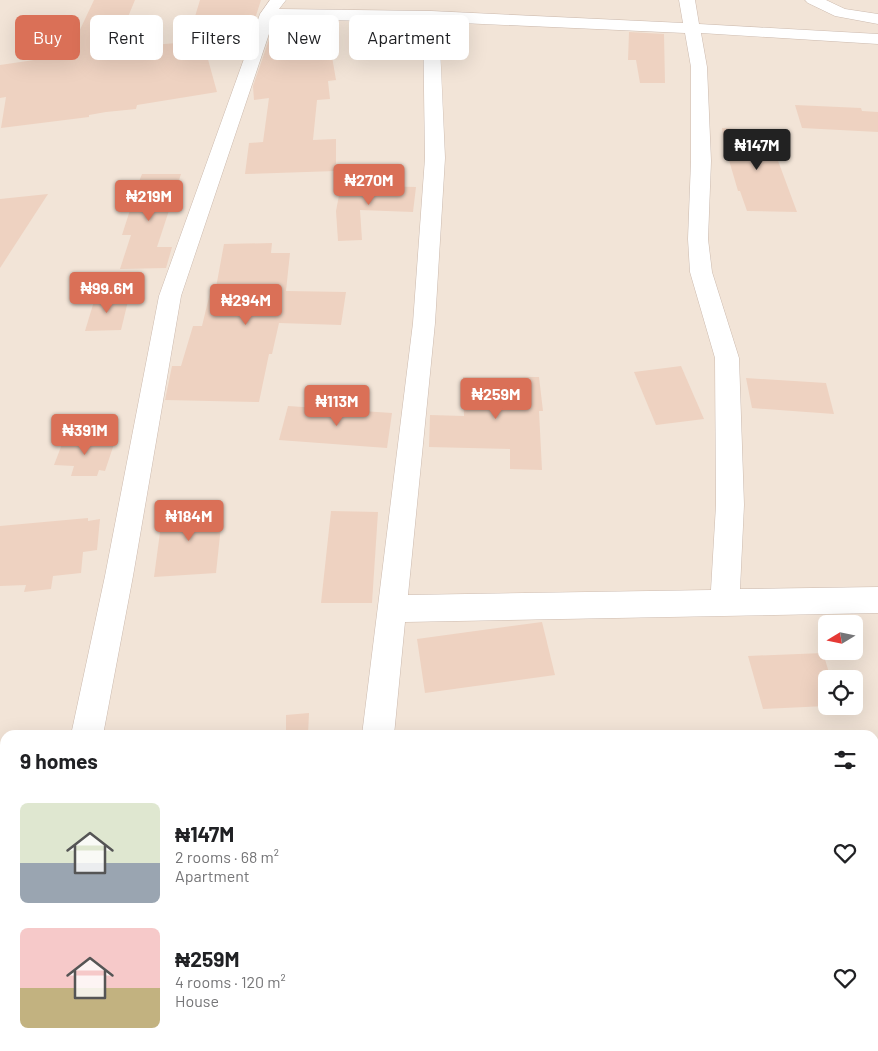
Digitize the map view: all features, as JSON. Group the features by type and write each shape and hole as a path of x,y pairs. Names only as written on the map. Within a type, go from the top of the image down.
{"street":[{"path":"687,0 699,67 701,161 698,239 701,272 727,358 730,505 725,603"},
{"path":"813,0 841,13 878,19"},
{"path":"88,730 119,576 170,296 273,7 413,15"},
{"path":"469,18 691,27 878,39"},
{"path":"379,730 424,323 434,177 432,60"},
{"path":"392,609 878,600"}],"shaded area":[{"path":"0,0 878,0 878,730 0,730"}],"building":[{"path":"94,0 135,0 129,15 90,15 90,60 163,60 163,44 173,43 173,60 208,60 217,92 137,105 136,109 106,112 89,115 89,117 1,128 6,97 0,98 0,65 34,60 80,60 80,30"},
{"path":"200,0 261,0 256,15 195,15"},
{"path":"629,32 664,34 665,83 640,83 636,60 628,60"},
{"path":"269,40 269,60 333,60 336,80 328,81 330,99 317,100 313,140 336,139 336,171 245,174 249,143 263,142 269,98 254,100 253,86"},
{"path":"795,105 861,108 862,111 878,112 878,132 802,128"},
{"path":"722,128 767,131 797,212 747,211 740,191 738,191 724,143"},
{"path":"142,174 181,174 157,247 172,247 166,268 120,269 131,235 122,235 131,207 129,207"},
{"path":"341,185 416,187 413,212 360,210 362,240 338,241 336,211"},
{"path":"48,194 0,268 0,199"},
{"path":"272,243 271,253 290,253 286,291 346,292 341,325 279,323 272,354 269,354 259,402 165,400 172,366 181,366 193,326 202,326 210,293 215,293 224,244"},
{"path":"129,297 121,330 85,331 95,298"},
{"path":"681,366 704,419 656,425 634,372"},
{"path":"463,377 539,377 543,411 539,411 542,470 510,469 510,449 429,447 430,415 464,416"},
{"path":"746,378 826,383 834,414 752,408"},
{"path":"288,406 392,413 387,448 279,440"},
{"path":"64,439 115,441 105,471 99,470 97,476 71,476 74,466 54,465"},
{"path":"223,507 216,573 154,577 163,510"},
{"path":"331,511 378,512 372,603 321,603"},
{"path":"88,518 88,521 100,519 97,550 83,552 81,573 53,576 51,589 24,592 26,585 0,586 0,526"},
{"path":"542,622 555,675 425,693 417,639"},
{"path":"818,653 818,660 825,660 828,670 818,670 818,706 763,709 748,656"},
{"path":"309,713 308,730 286,730 286,715"}]}
